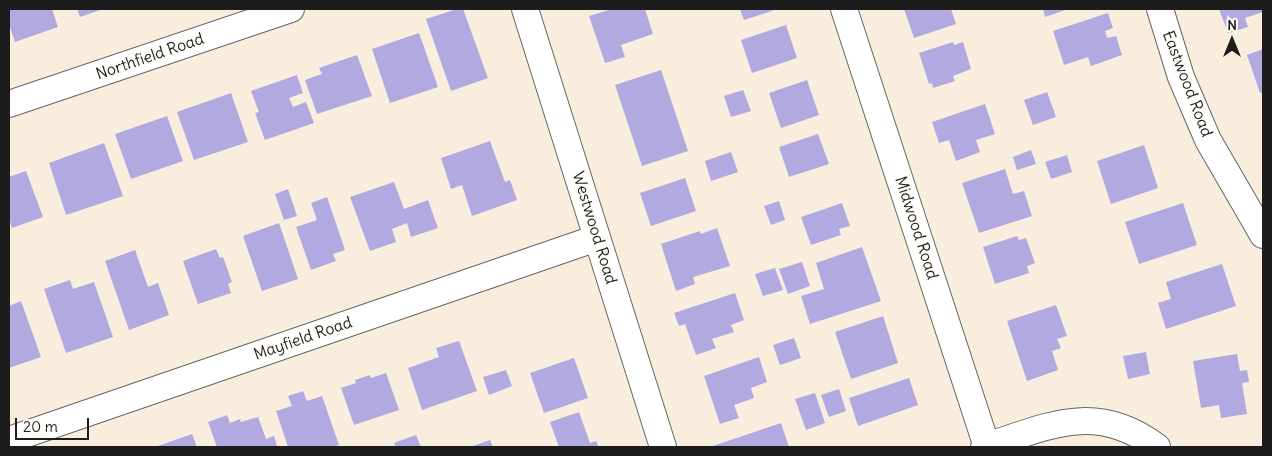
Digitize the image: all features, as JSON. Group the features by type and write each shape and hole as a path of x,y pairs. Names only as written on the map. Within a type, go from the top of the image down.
{"street":[{"name":"Northfield Road","path":"9,104 291,9"},
{"name":"Westwood Road","path":"525,9 662,447"},
{"name":"Midwood Road","path":"844,9 986,447"},
{"name":"Eastwood Road","path":"1160,9 1181,77 1208,140 1263,234"},
{"name":"Mayfield Road","path":"9,440 597,238"},
{"path":"986,447 1056,423 1092,421 1115,424 1142,436 1157,447"}],"building":[{"path":"9,9 52,9 58,27 15,42 9,24"},
{"path":"77,9 103,9 80,17"},
{"path":"457,9 463,9 488,78 451,91 426,19"},
{"path":"612,9 645,9 653,34 621,45 625,57 605,63 589,16"},
{"path":"740,9 778,9 744,20"},
{"path":"904,9 951,9 956,24 914,38"},
{"path":"1043,9 1068,9 1045,17"},
{"path":"1219,9 1263,9 1263,12 1245,18 1248,27 1228,33"},
{"path":"1108,13 1113,28 1105,31 1107,38 1116,36 1122,55 1091,66 1088,57 1064,65 1053,31"},
{"path":"786,25 797,58 752,73 741,40"},
{"path":"419,33 438,87 390,103 372,49"},
{"path":"953,42 954,45 963,42 971,69 953,76 955,81 933,88 932,83 929,84 919,53"},
{"path":"1263,49 1263,92 1260,93 1247,55"},
{"path":"357,55 372,96 317,114 305,80 322,74 319,68"},
{"path":"661,70 688,151 642,166 615,85"},
{"path":"297,75 303,93 289,98 293,107 306,102 314,123 265,140 255,113 259,112 251,91"},
{"path":"807,80 819,115 781,128 769,93"},
{"path":"743,90 751,111 731,117 724,96"},
{"path":"1047,92 1056,117 1033,125 1024,100"},
{"path":"231,93 248,142 194,160 177,112"},
{"path":"985,104 995,134 976,140 980,152 956,161 949,140 939,143 932,122"},
{"path":"167,116 183,161 131,179 115,134"},
{"path":"818,134 829,164 789,177 779,147"},
{"path":"490,141 505,182 510,180 517,200 472,216 462,185 451,189 441,158"},
{"path":"104,143 123,196 66,215 49,163"},
{"path":"1144,145 1158,188 1111,204 1097,161"},
{"path":"1031,150 1036,164 1017,170 1013,157"},
{"path":"731,152 738,172 711,181 705,161"},
{"path":"1067,155 1072,172 1051,179 1045,162"},
{"path":"1005,169 1013,194 1024,191 1032,216 979,233 962,183"},
{"path":"26,171 43,217 12,228 9,218 9,177"},
{"path":"685,178 696,211 651,226 640,193"},
{"path":"394,182 404,209 428,200 438,228 411,237 407,223 392,229 396,242 370,251 350,197"},
{"path":"288,189 297,216 284,220 275,194"},
{"path":"327,197 345,250 333,254 336,261 311,270 296,227 317,220 311,203"},
{"path":"779,201 785,220 771,225 764,206"},
{"path":"842,203 850,226 839,229 841,235 811,245 801,217"},
{"path":"1183,203 1197,245 1139,264 1125,222"},
{"path":"279,223 298,279 262,291 243,236"},
{"path":"717,228 730,266 693,277 695,284 676,291 661,244 700,231 701,234"},
{"path":"1017,236 1019,240 1026,238 1035,263 1027,266 1029,273 995,284 983,247"},
{"path":"862,247 881,301 810,324 801,296 824,289 816,263"},
{"path":"216,249 220,258 223,257 232,282 228,284 231,293 198,304 183,261"},
{"path":"135,250 148,287 158,283 169,315 129,330 105,261"},
{"path":"802,262 810,286 788,294 779,269"},
{"path":"1222,264 1236,306 1166,329 1158,303 1171,299 1166,282"},
{"path":"775,268 783,290 763,296 755,274"},
{"path":"70,280 73,289 94,282 113,337 66,353 44,289"},
{"path":"735,293 744,320 731,325 734,332 712,339 716,348 696,355 685,324 679,326 674,313"},
{"path":"21,301 41,357 9,368 9,306"},
{"path":"1056,305 1067,336 1057,339 1061,348 1052,351 1058,370 1027,381 1007,321"},
{"path":"883,316 898,363 851,379 835,332"},
{"path":"794,338 801,358 780,365 773,345"},
{"path":"459,341 477,391 422,410 408,368 439,357 436,348"},
{"path":"1146,352 1150,374 1128,379 1123,356"},
{"path":"1237,354 1240,371 1247,370 1249,382 1242,383 1247,414 1221,418 1219,405 1201,408 1193,361"},
{"path":"759,357 767,382 751,388 754,398 734,405 739,418 720,424 704,376"},
{"path":"574,358 588,398 544,413 530,373"},
{"path":"506,370 512,386 489,395 483,377"},
{"path":"386,373 399,410 354,425 341,388 356,383 355,380 370,375 371,378"},
{"path":"909,378 918,405 858,426 849,398"},
{"path":"839,389 846,411 829,417 821,395"},
{"path":"303,391 307,401 322,396 339,445 333,447 288,447 276,411 292,406 288,396"},
{"path":"815,393 825,423 806,430 795,399"},
{"path":"579,412 590,443 596,441 599,447 559,447 550,422"},
{"path":"227,415 230,423 240,419 241,422 258,417 266,439 274,436 277,446 217,447 208,422"},
{"path":"781,423 789,447 713,446"},
{"path":"192,434 197,447 155,447"},
{"path":"416,435 421,447 396,447 394,443"},
{"path":"490,440 493,447 470,447"}]}
